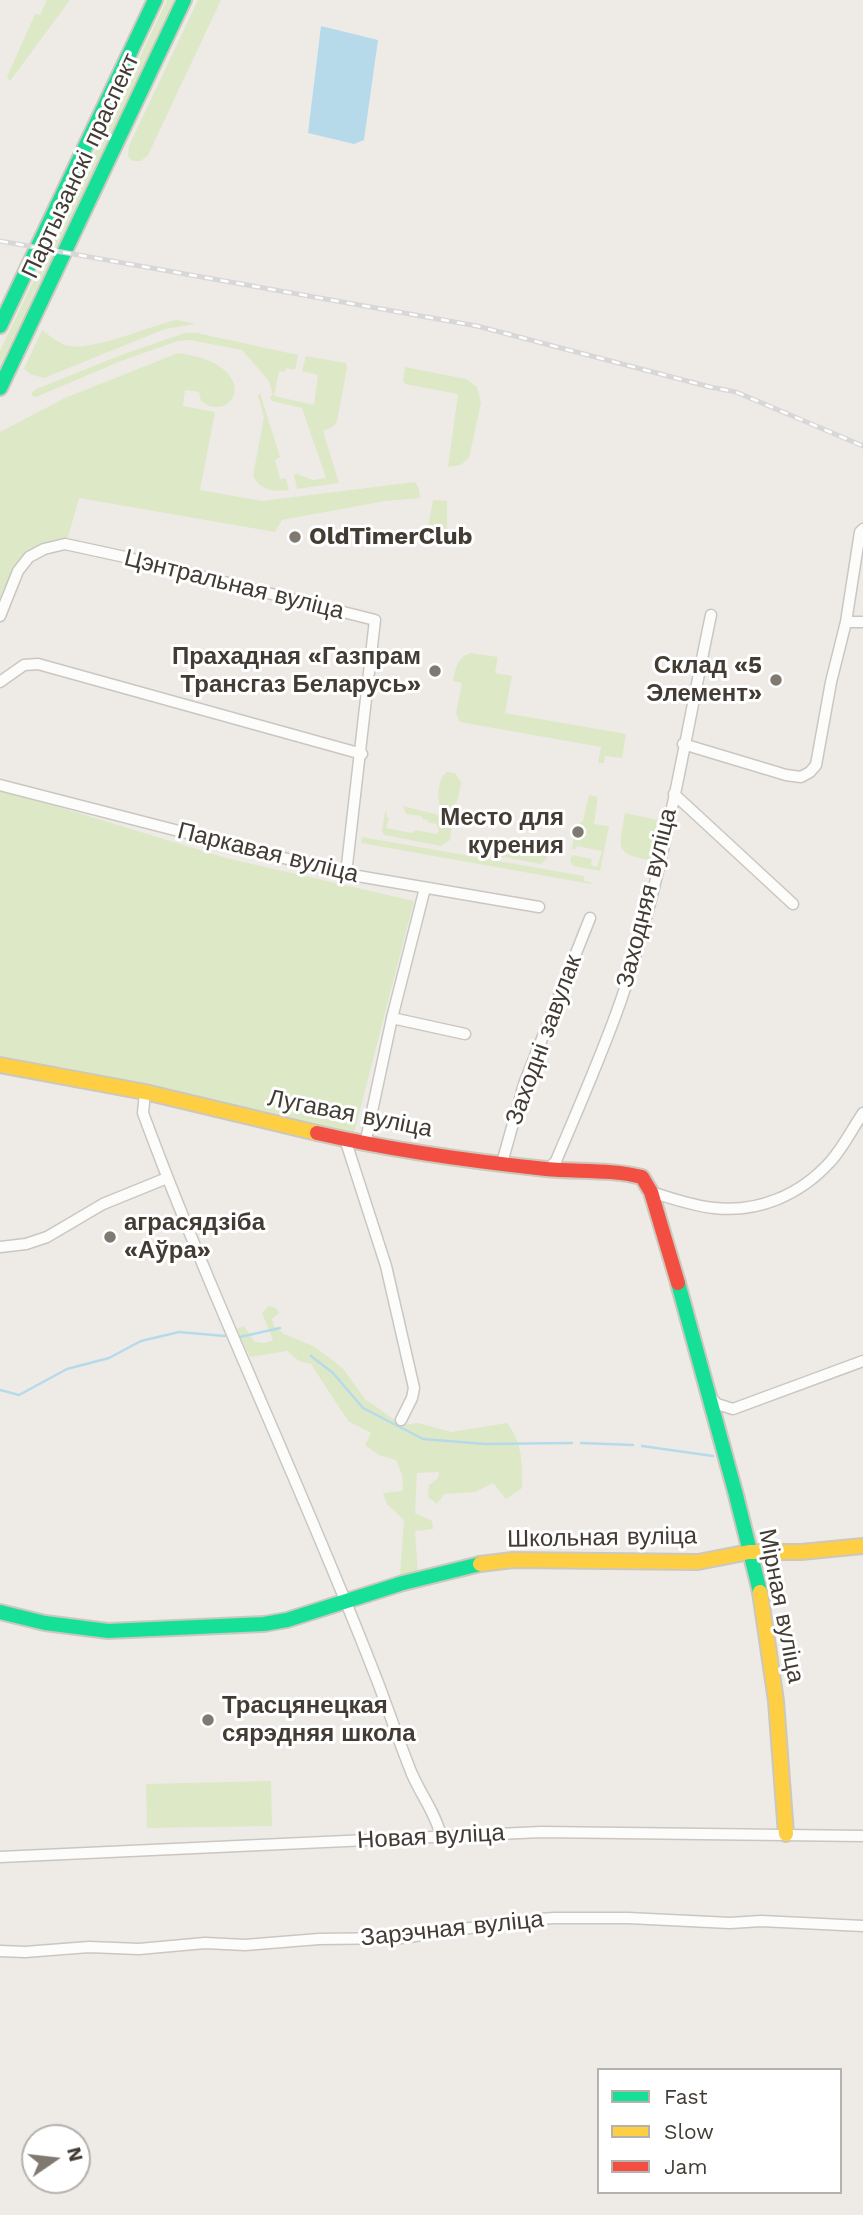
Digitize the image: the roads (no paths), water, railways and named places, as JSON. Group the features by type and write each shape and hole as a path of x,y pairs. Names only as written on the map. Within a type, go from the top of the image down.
{"main road":[{"name":"Партызанскі праспект","path":"0,326 155,0"},
{"name":"Партызанскі праспект","path":"0,388 184,0"},
{"name":"Лугавая вуліца","path":"0,1065 145,1092 365,1144 548,1169"},
{"path":"548,1169 628,1172 642,1177 651,1192"},
{"name":"Мірная вуліца","path":"651,1192 736,1495 762,1602 782,1765 786,1834"},
{"name":"Школьная вуліца","path":"0,1612 88,1630 276,1623 454,1570 513,1560 698,1562 749,1552 801,1552 863,1546"}],"street":[{"path":"684,744 801,778 816,765 831,682 846,622 860,532 863,529"},
{"name":"Цэнтральная вуліца","path":"0,616 18,572 29,557 44,549 65,544 375,620 362,754 346,874"},
{"name":"Заходняя вуліца","path":"548,1169 556,1161 621,1002 642,930 674,794 711,615"},
{"path":"846,622 863,622"},
{"path":"0,682 24,665 38,664 362,754"},
{"name":"Паркавая вуліца","path":"0,785 346,874 539,907"},
{"path":"674,794 793,904"},
{"path":"365,1144 392,1018 425,888"},
{"name":"Заходні завулак","path":"502,1163 524,1084 590,918"},
{"path":"392,1018 465,1034"},
{"path":"145,1092 143,1113 199,1259 295,1475 412,1773 441,1836"},
{"path":"651,1192 715,1208 770,1204 803,1184 831,1161 863,1113"},
{"path":"345,1139 386,1266 414,1388 401,1420"},
{"path":"0,1247 34,1242 103,1204 167,1178"},
{"path":"712,1415 863,1361"},
{"path":"706,1391 717,1404 733,1409"},
{"name":"Новая вуліца","path":"0,1857 579,1831 863,1836"},
{"name":"Зарэчная вуліца","path":"0,1951 25,1952 89,1947 139,1949 205,1943 245,1945 319,1939 401,1938 554,1918 659,1918 730,1923 761,1921 863,1926"}],"water":[{"path":"321,26 378,40 364,140 354,144 308,133"}],"waterway":[{"path":"240,1337 280,1328"},
{"path":"0,1390 19,1395 67,1369 109,1358 141,1341 179,1332 225,1336"},
{"path":"311,1356 333,1373 363,1408 423,1439 485,1444 572,1443"},
{"path":"581,1443 633,1445"},
{"path":"642,1446 713,1456"}],"railway":[{"path":"0,241 477,326 736,392 863,446"}],"place":[{"name":"OldTimerClub","path":"295,537"},
{"name":"Прахадная «Газпрам Трансгаз Беларусь»","path":"435,671"},
{"name":"Склад «5 Элемент»","path":"776,680"},
{"name":"Место для курения","path":"578,832"},
{"name":"аграсядзіба «Аўра»","path":"110,1237"},
{"name":"Трасцянецкая сярэдняя школа","path":"208,1720"}]}
